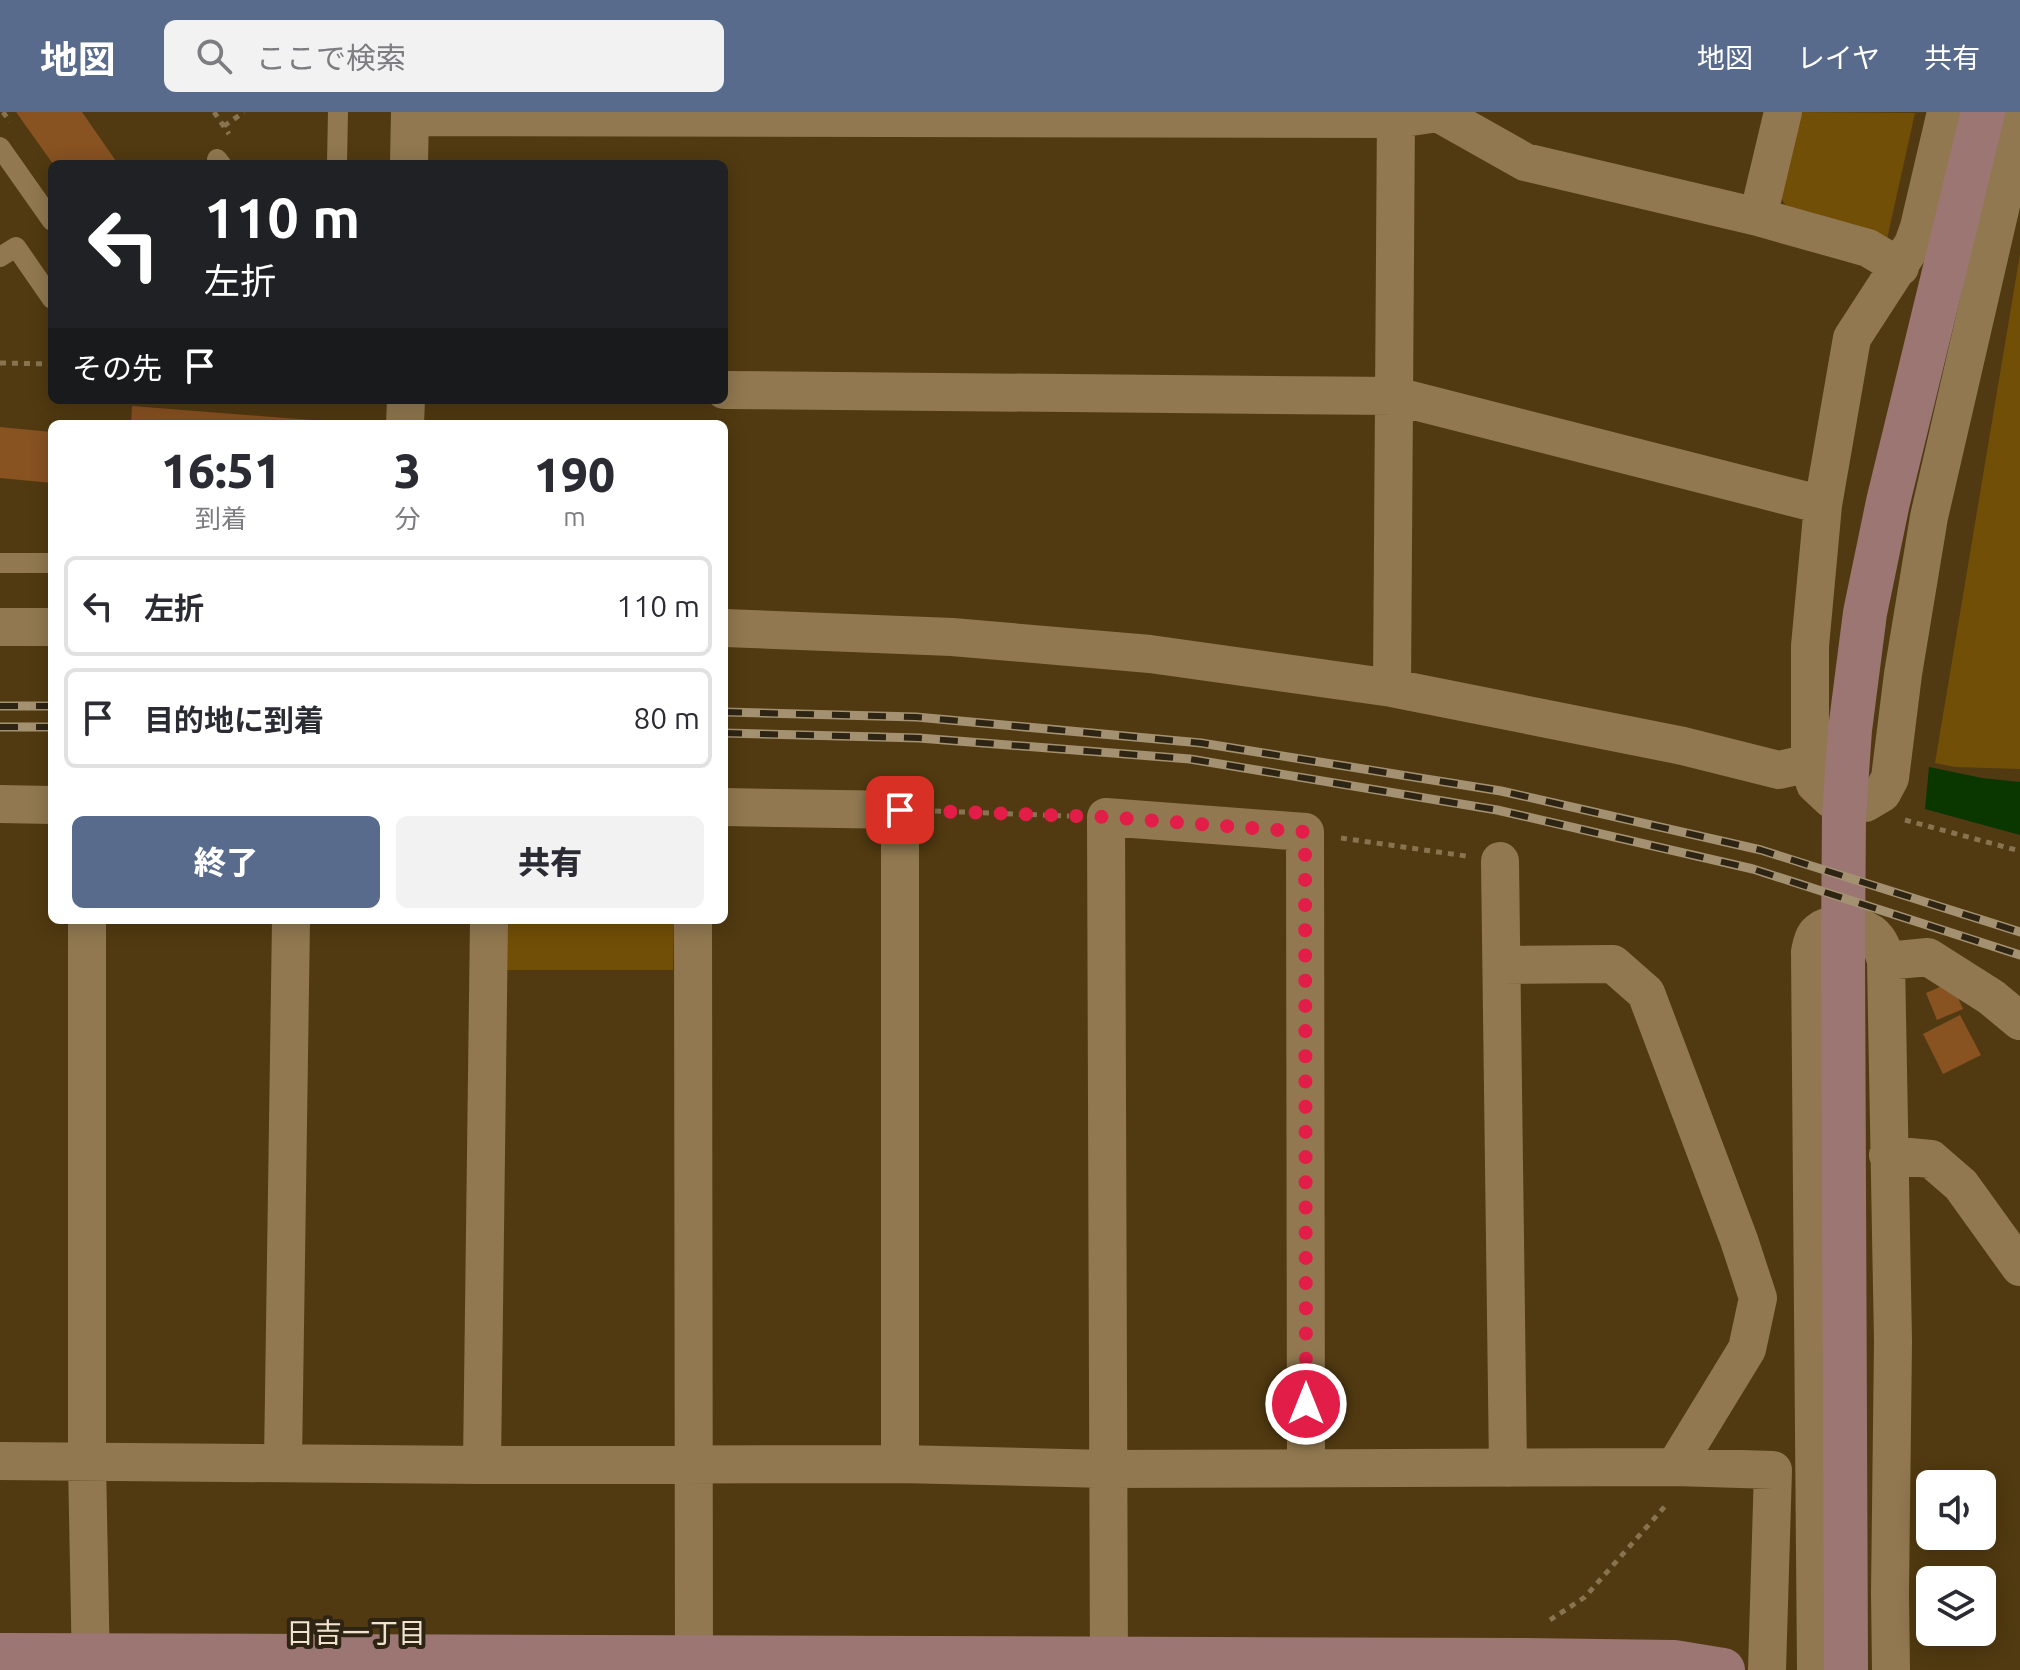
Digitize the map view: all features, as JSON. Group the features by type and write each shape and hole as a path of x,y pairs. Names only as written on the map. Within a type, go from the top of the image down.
{"street":[{"path":"1758,217 1783,112"},
{"path":"1946,112 1919,227 1900,267 1852,338 1823,505 1810,646 1810,763 1815,784 1831,799 1865,803 1882,793 1890,778 1904,668 1929,517 2012,199 2020,123"},
{"path":"1846,1670 1844,815 1850,730 1865,613 1888,502 1983,112"},
{"path":"409,160 410,114 1397,116 1438,113 1525,162 1758,217 1868,248 1900,267"},
{"path":"1392,688 1397,116"},
{"path":"728,390 1395,396 1823,505"},
{"path":"0,627 48,627"},
{"path":"728,628 952,637 1150,654 1392,688 1683,746 1779,770 1810,763"},
{"path":"0,804 48,805"},
{"path":"728,807 900,810 900,1464"},
{"path":"1110,1664 1106,817 1305,832 1306,1467"},
{"path":"1500,861 1508,1468"},
{"path":"87,924 87,1462 91,1663"},
{"path":"283,1462 291,924"},
{"path":"482,1465 489,924"},
{"path":"693,924 694,1663"},
{"path":"1816,1670 1810,952 1815,936 1830,925 1857,927 1872,934 1882,946 1886,961 1893,1342 1891,1670"},
{"path":"1886,961 1928,957 1991,997 2020,1021"},
{"path":"1502,965 1613,964 1646,993 1739,1240 1758,1298 1747,1349 1675,1467"},
{"path":"1888,1155 1931,1159 1961,1185 2020,1267"},
{"path":"0,1461 900,1464 1107,1469 1675,1467 1773,1470 1767,1670"},
{"path":"0,1655 91,1663 1674,1662 1723,1670"}],"lane":[{"path":"337,160 338,112"},
{"path":"0,147 48,215"},
{"path":"0,257 16,247 48,293"},
{"path":"0,563 48,563"}],"path":[{"path":"224,126 244,112"},
{"path":"0,363 48,364"},
{"path":"1882,793 1900,819 2020,851"},
{"path":"900,810 1106,817"},
{"path":"1305,832 1500,861"},
{"path":"1514,1663 1585,1597 1677,1493 1675,1467"}],"shaded area":[{"path":"1800,112 1915,113 1887,239 1787,208 1779,194"},
{"path":"2020,254 2020,769 1955,767 1935,763"},
{"path":"1929,767 2020,782 2020,835 1925,809"},
{"path":"501,924 674,924 673,970 501,970"}],"building":[{"path":"16,112 82,112 115,160 50,160"},
{"path":"132,406 311,420 131,420"},
{"path":"0,427 48,432 48,483 0,478"},
{"path":"1951,982 1963,1009 1937,1020 1926,993"},
{"path":"1960,1015 1981,1055 1943,1074 1923,1034"}],"railway":[{"path":"0,706 48,706"},
{"path":"728,712 916,717 1201,743 1501,791 1761,850 2020,932"},
{"path":"0,727 48,727"},
{"path":"728,733 919,738 1190,759 1497,810 1753,869 2020,955"}],"district":[{"name":"日吉一丁目","path":"356,1632"}],"route":[{"path":"900,810 1106,817 1305,832 1306,1404"}]}
